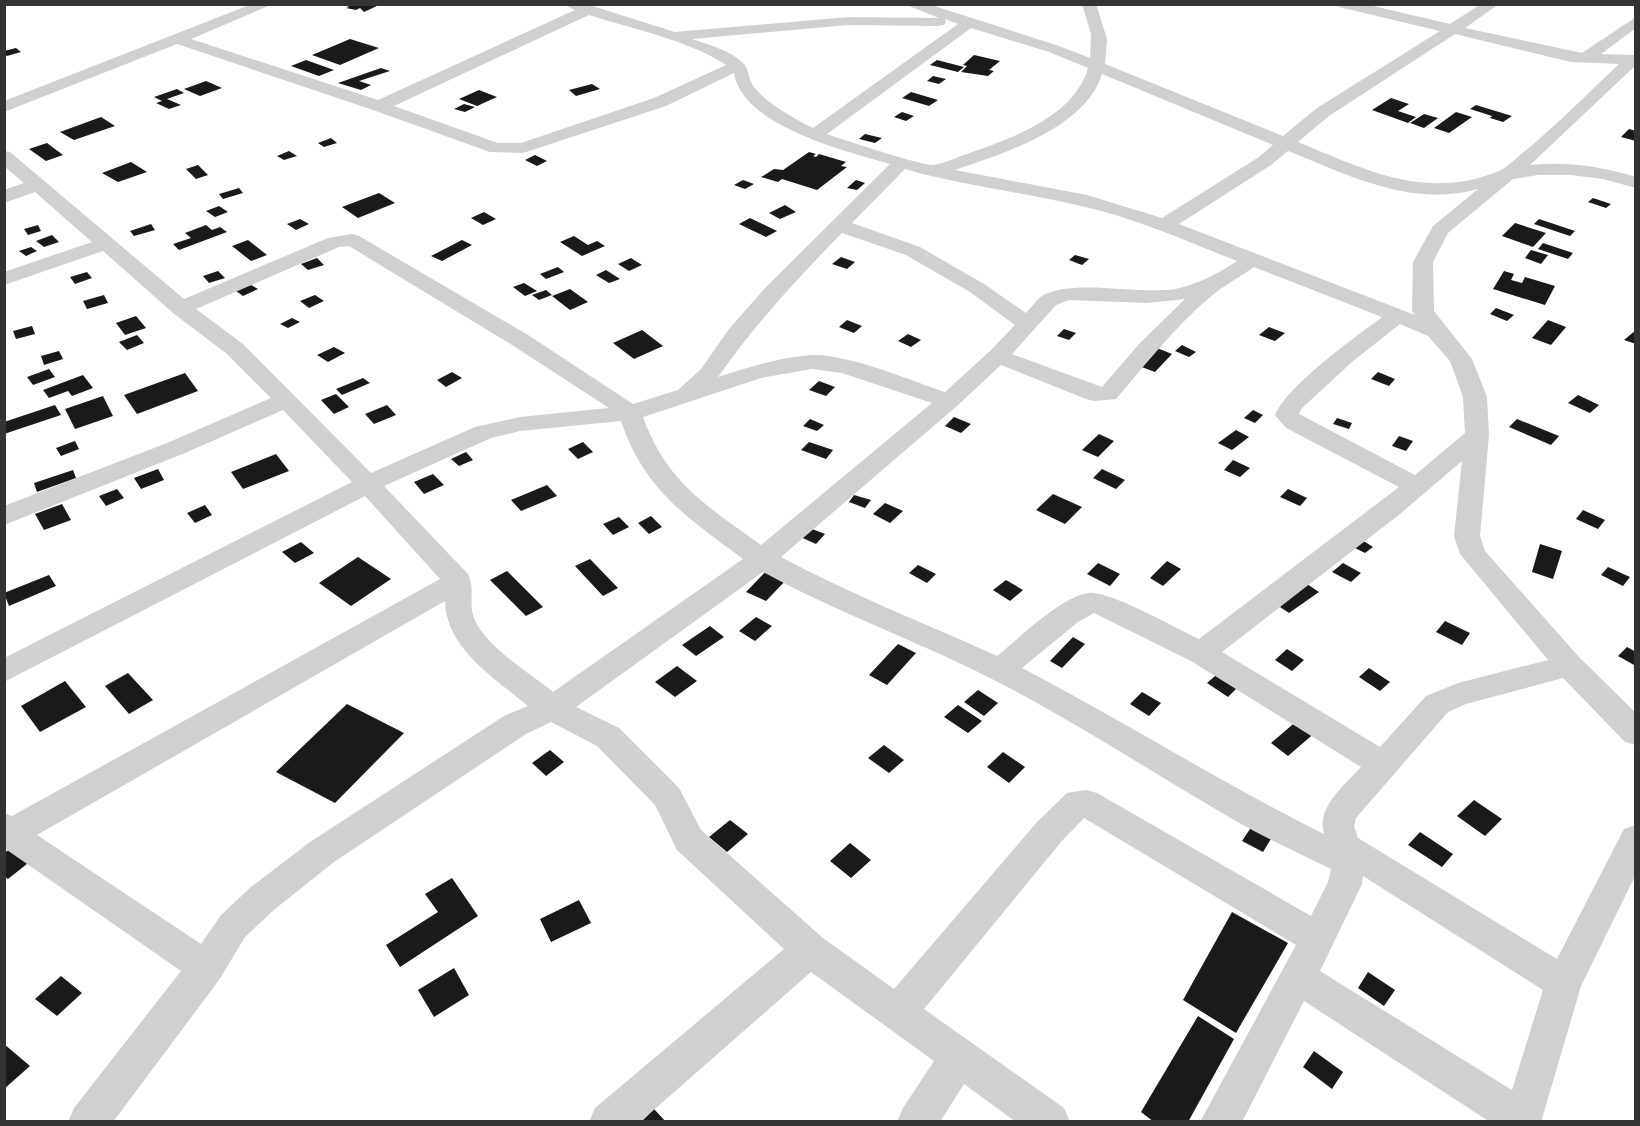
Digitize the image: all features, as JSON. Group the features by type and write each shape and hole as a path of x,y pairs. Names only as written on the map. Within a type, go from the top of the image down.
{"street":[{"path":"4,107 266,4"},
{"path":"570,4 671,36 721,55 737,66 742,73 744,85 767,108 814,135 932,171 1087,201 1164,225 1436,331"},
{"path":"911,4 990,21 1355,172 1415,188 1447,190 1508,174 1556,167 1579,169 1635,183"},
{"path":"932,171 983,155 1053,121 1082,97 1092,82 1099,44 1097,28 1089,4"},
{"path":"1344,4 1583,59 1634,60"},
{"path":"1164,225 1265,161 1323,112 1492,4"},
{"path":"379,106 587,10"},
{"path":"671,36 765,30 849,21 932,21 966,25 990,21"},
{"path":"1583,59 1635,21"},
{"path":"814,135 966,25"},
{"path":"176,39 379,106 496,148 523,148 660,102 737,66"},
{"path":"1634,60 1544,144 1440,230 1423,262 1424,311 1436,331 1461,359 1475,397 1477,435 1467,536 1473,554 1569,666 1635,733"},
{"path":"4,156 181,308 235,349 368,484 459,581 459,615 474,645 552,708 608,736 668,797 682,830 689,840 810,950 1050,1122"},
{"path":"680,398 709,374 737,334 773,291 901,163"},
{"path":"4,197 39,184"},
{"path":"837,225 892,242 922,255 977,288 1028,324"},
{"path":"181,308 335,242 349,239 520,340 630,412 640,442 672,490 699,514 762,559 815,588 913,628 1086,715 1254,815 1346,854 1564,983"},
{"path":"4,279 105,243"},
{"path":"998,356 1094,394 1108,394 1148,348 1212,286 1252,260"},
{"path":"88,1122 206,968 233,926 263,898 322,852 515,725 552,708 762,559 949,401 998,356 1049,301 1067,294 1147,297 1174,295 1212,286"},
{"path":"1397,316 1344,357 1291,406 1287,415 1294,423 1417,486"},
{"path":"4,671 368,484 458,442 502,427 630,412 757,372 812,362 849,368 949,401"},
{"path":"4,516 176,448 286,400"},
{"path":"1201,653 1417,486 1477,435"},
{"path":"206,968 6,833 459,581"},
{"path":"1000,670 1068,615 1089,603 1099,603 1201,653 1382,764"},
{"path":"1220,1122 1345,884 1346,854 1338,826 1340,813 1437,704 1458,695 1569,666"},
{"path":"898,1012 1049,832 1078,802 1086,803 1318,939"},
{"path":"1298,977 1521,1120 1564,983 1635,839"},
{"path":"609,1122 810,950"},
{"path":"917,1122 960,1056"}],"building":[{"path":"343,4 381,4 364,12 360,8 356,10 346,8 349,7"},
{"path":"350,39 379,48 340,65 312,55"},
{"path":"16,48 21,52 7,56 4,54 4,51"},
{"path":"974,55 1000,61 989,70 994,71 988,76 961,72 967,66 963,65"},
{"path":"306,60 334,70 319,76 291,66"},
{"path":"937,60 964,67 958,72 930,65"},
{"path":"381,68 390,71 359,81 371,85 361,90 338,83"},
{"path":"933,76 946,79 939,84 927,81"},
{"path":"206,81 222,88 200,96 184,89"},
{"path":"592,84 600,89 576,96 569,90"},
{"path":"177,89 184,93 167,99 181,105 169,109 156,103 162,101 154,97"},
{"path":"479,90 497,97 477,106 459,99"},
{"path":"911,92 938,100 929,106 902,98"},
{"path":"1391,98 1409,104 1398,111 1416,117 1408,123 1372,110"},
{"path":"464,104 475,107 465,112 454,109"},
{"path":"1476,105 1512,116 1503,122 1470,109"},
{"path":"902,112 914,116 906,121 894,117"},
{"path":"1456,112 1472,117 1449,133 1434,128"},
{"path":"1424,114 1438,118 1424,128 1410,123"},
{"path":"101,117 115,126 74,140 60,132"},
{"path":"1629,129 1636,131 1636,141 1621,137"},
{"path":"865,134 882,138 875,143 859,139"},
{"path":"331,138 337,143 324,147 318,143"},
{"path":"47,143 63,155 46,161 29,149"},
{"path":"289,151 297,156 284,160 277,156"},
{"path":"809,152 816,154 813,156 816,157 819,154 846,162 841,166 847,167 817,190 782,179 778,182 761,177 774,169 783,170"},
{"path":"535,155 547,161 537,166 525,160"},
{"path":"131,162 147,172 118,182 102,173"},
{"path":"198,165 208,175 196,179 186,169"},
{"path":"743,180 754,184 745,189 734,185"},
{"path":"856,180 865,183 857,190 847,188"},
{"path":"239,188 243,193 223,199 219,194"},
{"path":"379,193 395,203 358,218 342,207"},
{"path":"1593,198 1611,204 1606,208 1588,202"},
{"path":"785,205 796,212 780,219 769,213"},
{"path":"219,206 228,212 215,217 206,211"},
{"path":"484,212 496,219 483,225 471,218"},
{"path":"750,218 777,231 766,237 739,224"},
{"path":"300,219 309,224 296,230 287,224"},
{"path":"1539,219 1575,231 1570,236 1534,224"},
{"path":"1515,223 1546,233 1533,247 1502,236"},
{"path":"151,224 155,230 134,236 130,231"},
{"path":"38,225 41,231 28,235 24,229"},
{"path":"206,225 212,230 220,227 227,232 179,250 173,244 191,238 185,233"},
{"path":"52,235 59,242 44,247 36,241"},
{"path":"574,236 588,245 597,241 605,246 582,256 560,242"},
{"path":"248,240 267,255 251,261 232,246"},
{"path":"462,240 472,245 442,261 431,256"},
{"path":"1543,243 1573,253 1568,259 1538,249"},
{"path":"31,247 37,251 26,256 19,251"},
{"path":"1531,250 1548,255 1541,264 1525,258"},
{"path":"1075,255 1089,259 1082,265 1069,260"},
{"path":"841,257 855,262 847,269 832,264"},
{"path":"317,258 324,265 308,270 301,264"},
{"path":"631,258 642,265 629,271 618,264"},
{"path":"558,267 564,272 546,279 540,274"},
{"path":"606,270 620,279 609,283 596,275"},
{"path":"218,271 225,278 209,283 203,276"},
{"path":"1504,271 1514,274 1511,280 1522,283 1525,277 1555,286 1545,305 1493,289"},
{"path":"87,272 92,278 75,284 70,277"},
{"path":"524,283 537,291 525,296 513,287"},
{"path":"251,285 258,289 243,296 236,291"},
{"path":"570,289 588,302 570,310 552,296"},
{"path":"546,290 552,295 539,300 532,295"},
{"path":"104,295 108,303 87,309 83,301"},
{"path":"315,295 324,301 309,308 300,301"},
{"path":"1496,308 1514,315 1507,321 1490,314"},
{"path":"136,316 146,328 125,335 116,323"},
{"path":"292,318 300,322 288,328 280,324"},
{"path":"847,320 862,326 854,333 839,327"},
{"path":"1548,320 1566,327 1551,345 1532,338"},
{"path":"32,326 35,334 16,339 13,331"},
{"path":"1269,327 1285,333 1275,341 1259,335"},
{"path":"1064,329 1076,333 1069,340 1057,336"},
{"path":"642,330 663,346 634,359 613,343"},
{"path":"1636,330 1636,344 1624,340"},
{"path":"908,334 921,340 911,347 898,341"},
{"path":"137,335 144,343 127,350 119,342"},
{"path":"1182,345 1196,352 1189,357 1175,351"},
{"path":"334,347 345,353 328,362 317,355"},
{"path":"1157,348 1172,354 1155,372 1139,366"},
{"path":"59,351 63,359 44,365 41,356"},
{"path":"49,369 55,377 33,385 27,377"},
{"path":"452,372 462,378 446,387 437,380"},
{"path":"1378,372 1395,379 1389,386 1371,379"},
{"path":"185,373 198,391 137,414 124,395"},
{"path":"83,375 93,388 72,396 68,391 49,398 43,390"},
{"path":"363,378 370,383 342,395 336,389"},
{"path":"819,381 835,387 826,396 809,390"},
{"path":"336,394 349,407 334,414 321,400"},
{"path":"1578,395 1599,405 1590,413 1568,403"},
{"path":"103,396 113,416 75,429 65,409"},
{"path":"55,405 61,415 4,434 4,422"},
{"path":"387,405 396,415 374,424 365,414"},
{"path":"1253,410 1263,415 1255,423 1244,418"},
{"path":"954,417 971,424 961,433 945,426"},
{"path":"1337,418 1352,423 1349,429 1333,424"},
{"path":"810,419 824,425 817,431 803,426"},
{"path":"1517,419 1559,436 1551,445 1509,427"},
{"path":"1236,430 1249,437 1232,450 1218,443"},
{"path":"1099,434 1114,441 1098,457 1082,450"},
{"path":"1399,436 1413,441 1406,451 1392,446"},
{"path":"75,441 79,449 61,456 56,448"},
{"path":"583,442 593,452 578,459 568,449"},
{"path":"809,442 833,450 826,459 801,450"},
{"path":"466,452 473,460 459,466 451,459"},
{"path":"276,454 289,471 243,489 231,472"},
{"path":"1233,460 1250,468 1240,477 1224,470"},
{"path":"158,469 164,480 141,489 134,478"},
{"path":"1102,469 1125,480 1116,489 1093,478"},
{"path":"73,470 76,478 37,492 34,483"},
{"path":"433,474 444,485 424,494 414,482"},
{"path":"547,485 557,496 521,511 511,500"},
{"path":"117,489 124,498 106,506 99,496"},
{"path":"1288,489 1307,498 1300,506 1280,497"},
{"path":"1053,494 1082,507 1065,524 1036,510"},
{"path":"854,495 871,500 865,508 849,502"},
{"path":"885,503 903,511 890,523 873,514"},
{"path":"62,504 71,520 44,530 35,514"},
{"path":"205,505 212,515 195,523 187,513"},
{"path":"1583,510 1605,520 1598,529 1576,519"},
{"path":"651,516 662,527 649,534 638,523"},
{"path":"619,517 629,527 613,535 603,524"},
{"path":"807,527 825,534 816,544 798,536"},
{"path":"1362,540 1373,547 1365,553 1353,547"},
{"path":"301,542 314,553 295,563 282,552"},
{"path":"1540,544 1562,551 1553,579 1532,572"},
{"path":"358,557 391,579 351,606 319,583"},
{"path":"590,559 618,588 603,596 575,566"},
{"path":"1167,561 1181,569 1163,586 1150,578"},
{"path":"1098,563 1120,574 1110,586 1087,574"},
{"path":"1343,563 1361,573 1351,582 1332,572"},
{"path":"918,565 936,574 927,583 909,573"},
{"path":"1608,567 1630,577 1623,586 1601,575"},
{"path":"769,568 789,577 766,601 746,592"},
{"path":"507,571 543,607 526,616 490,580"},
{"path":"49,575 56,586 9,606 4,593"},
{"path":"1006,580 1023,590 1010,601 993,590"},
{"path":"1307,584 1319,592 1289,613 1277,605"},
{"path":"756,617 772,626 755,641 739,631"},
{"path":"1445,621 1470,633 1462,645 1436,632"},
{"path":"710,626 724,637 696,656 682,645"},
{"path":"1073,637 1085,644 1062,668 1050,661"},
{"path":"898,644 916,653 887,685 869,675"},
{"path":"1627,647 1636,652 1636,666 1618,656"},
{"path":"1287,649 1304,660 1292,671 1275,660"},
{"path":"677,666 697,681 675,697 655,682"},
{"path":"1369,668 1390,682 1380,691 1359,677"},
{"path":"1222,670 1242,683 1228,697 1207,683"},
{"path":"128,673 153,700 129,714 105,686"},
{"path":"65,681 86,707 40,732 21,706"},
{"path":"978,690 998,703 984,716 964,702"},
{"path":"1142,692 1161,703 1149,716 1130,704"},
{"path":"347,704 404,733 335,803 276,772"},
{"path":"958,705 982,721 968,733 944,717"},
{"path":"1299,719 1317,731 1288,756 1271,743"},
{"path":"884,745 904,760 889,773 868,758"},
{"path":"550,750 564,762 546,776 532,763"},
{"path":"1003,752 1025,767 1009,783 987,767"},
{"path":"1474,800 1502,819 1485,836 1457,816"},
{"path":"730,820 748,834 727,852 709,837"},
{"path":"1254,823 1274,834 1263,852 1242,841"},
{"path":"1420,832 1453,854 1442,867 1408,845"},
{"path":"850,843 871,860 851,878 830,861"},
{"path":"15,846 32,860 8,879 4,876 4,853"},
{"path":"452,878 478,916 400,967 386,945 438,912 425,894"},
{"path":"579,900 591,923 551,942 540,919"},
{"path":"1232,912 1288,943 1236,1033 1183,1000"},
{"path":"454,968 469,995 434,1017 418,990"},
{"path":"1368,972 1395,990 1384,1006 1358,988"},
{"path":"61,976 82,993 57,1016 35,999"},
{"path":"1198,1016 1234,1039 1188,1122 1154,1122 1141,1112"},
{"path":"4,1044 30,1066 4,1089"},
{"path":"1314,1051 1343,1072 1332,1089 1303,1067"},
{"path":"654,1109 666,1122 641,1122"}]}
